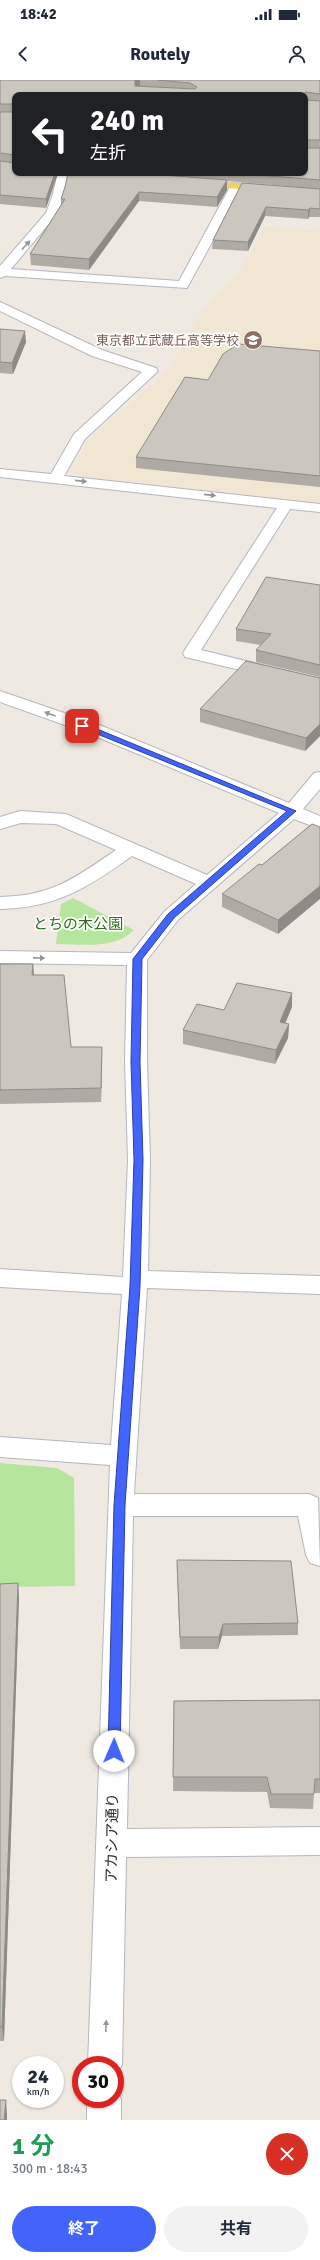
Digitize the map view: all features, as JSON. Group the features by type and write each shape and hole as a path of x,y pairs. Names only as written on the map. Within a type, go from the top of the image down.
{"main road":[{"path":"190,183 320,193"}],"street":[{"path":"1,273 51,214 58,197 63,176"},
{"path":"1,273 183,285 236,187"},
{"path":"0,306 97,353 151,371 79,437 55,479"},
{"path":"0,473 288,503 320,508"},
{"path":"288,503 191,653 320,684"},
{"path":"0,696 96,730 320,823"},
{"path":"0,957 137,959 171,916 292,811 320,777"},
{"path":"0,823 20,818 59,818 209,884"},
{"path":"0,903 29,902 54,896 72,888 130,850"},
{"name":"アカシア通り","path":"105,2056 120,1505 122,1456 135,1282 139,1160 136,1062 137,959"},
{"path":"0,1278 320,1285"},
{"path":"0,1447 122,1456"},
{"path":"120,1505 309,1505 320,1555"},
{"path":"112,1843 320,1841"},
{"path":"104,2108 104,2120"}],"shaded area":[{"name":"東京都立武蔵丘高等学校","path":"265,226 320,231 320,503 77,476 71,471 90,438 169,370 203,310 240,273"}],"green space":[{"name":"とちの木公園","path":"73,898 134,930 117,941 108,943 87,945 56,944 61,904"},
{"path":"0,1463 57,1468 74,1478 75,1586 0,1587"}],"building":[{"path":"0,80 135,80 135,86 195,89 197,87 190,83 157,80 320,80 320,94 308,92 12,92 12,104 0,104"},
{"path":"308,100 320,101 320,140 308,140"},
{"path":"0,112 12,112 12,155 0,153"},
{"path":"308,148 320,148 320,180 270,176 308,176"},
{"path":"0,161 12,163 12,176 54,176 46,199 0,195"},
{"path":"67,176 176,176 227,180 217,197 139,192 89,259 30,254 65,199 61,199"},
{"path":"242,183 320,189 320,209 310,208 308,210 266,207 248,242 213,240"},
{"path":"0,329 25,331 12,363 0,362"},
{"path":"238,344 320,351 320,476 136,457 185,377 208,380 223,354"},
{"path":"266,577 320,585 320,665 256,650 271,634 236,629"},
{"path":"246,661 320,678 320,724 306,738 200,709"},
{"path":"312,824 320,827 320,886 278,920 222,894 259,864 262,865"},
{"path":"0,964 33,964 32,975 64,975 71,1047 102,1047 101,1088 0,1090"},
{"path":"237,983 292,993 280,1022 289,1024 276,1050 183,1030 197,1004 224,1010"},
{"path":"177,1560 291,1561 298,1623 223,1624 219,1637 180,1637"},
{"path":"18,1583 2,2027 0,2027 0,1584"},
{"path":"320,1700 320,1779 315,1779 314,1794 271,1794 267,1777 173,1777 174,1701"},
{"path":"0,2100 6,2100 4,2120 0,2120"}],"place":[{"name":"東京都立武蔵丘高等学校","path":"253,340"}],"route":[{"path":"82,726 96,730 292,811 171,916 137,959 136,1062 139,1160 135,1286 122,1456 114,1751"}]}
